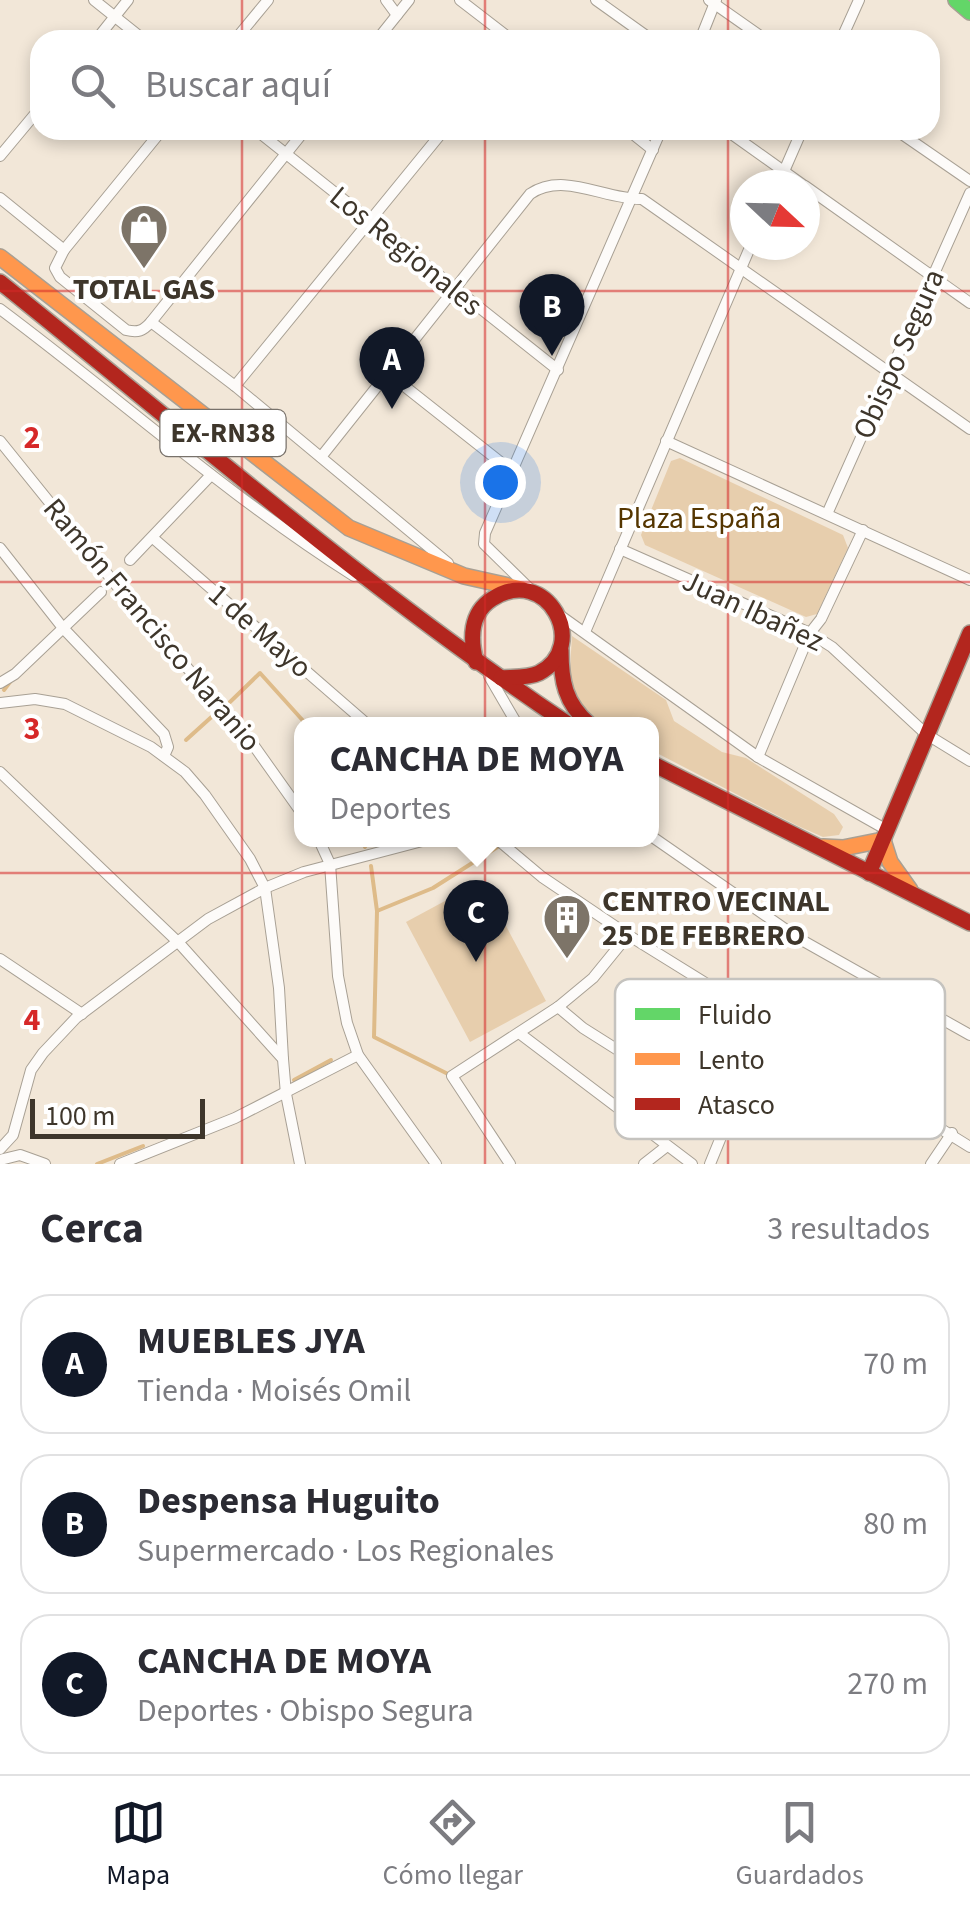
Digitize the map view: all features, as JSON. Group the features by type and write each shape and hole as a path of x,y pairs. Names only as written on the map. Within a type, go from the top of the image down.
{"main road":[{"path":"956,0 970,12"},
{"name":"EX-RN38","path":"0,257 330,516 369,539 464,576 527,590 548,600 558,614"},
{"name":"EX-RN38","path":"0,282 406,608 558,717"},
{"path":"480,664 472,632 483,605 494,596 527,590"},
{"path":"501,678 534,677 554,661 563,635 558,614"},
{"path":"869,873 970,633"},
{"path":"560,649 564,696 580,717"},
{"path":"659,767 970,923"},
{"path":"818,846 843,848 885,835"},
{"path":"885,835 890,862 918,898"}],"street":[{"path":"94,0 132,30"},
{"path":"104,30 128,0"},
{"path":"243,30 268,0"},
{"path":"386,0 396,15"},
{"path":"385,30 409,0"},
{"path":"460,0 499,30"},
{"path":"596,0 638,30"},
{"path":"846,30 859,0"},
{"path":"703,30 713,1 752,30"},
{"path":"0,156 30,120"},
{"path":"154,140 64,250 56,268 60,277 126,330 144,330 152,322 297,140"},
{"name":"Los Regionales","path":"268,140 558,370"},
{"path":"235,386 436,140"},
{"path":"640,140 653,150"},
{"path":"527,590 484,544 485,534 658,140"},
{"path":"740,140 781,170"},
{"path":"785,170 798,140"},
{"path":"911,140 970,181"},
{"path":"321,458 530,194 552,184 642,199 970,429"},
{"name":"Obispo Segura","path":"827,514 970,193"},
{"path":"820,197 970,303"},
{"path":"0,198 64,250"},
{"path":"585,632 744,260"},
{"path":"0,309 299,541 406,608"},
{"path":"152,322 464,576"},
{"path":"389,374 513,472"},
{"name":"Ramón Francisco Naranio","path":"0,441 121,591 252,743 294,802"},
{"path":"666,442 970,580"},
{"path":"130,560 211,475"},
{"path":"758,756 810,632 821,619 862,530"},
{"name":"1 de Mayo","path":"152,538 359,717"},
{"path":"0,548 63,628 164,734 168,747 164,756"},
{"name":"Juan Ibañez","path":"620,549 810,632 832,647 926,734 970,761"},
{"path":"0,682 16,674 101,592"},
{"path":"558,614 758,756 885,835"},
{"path":"480,664 513,717"},
{"path":"0,703 35,699 64,704 164,756 204,794 250,858 265,888 279,988 286,1094 300,1164"},
{"path":"0,772 178,943 283,1059"},
{"path":"659,842 798,938 871,979"},
{"path":"322,847 330,864 338,976 346,1023 358,1055 436,1164"},
{"path":"45,1164 28,1156 3,1154 13,1136 31,1070 82,1014 208,919 265,888 330,864 398,847"},
{"path":"509,847 542,877 699,979"},
{"path":"510,1164 452,1076 558,1007 593,978 628,935"},
{"path":"0,959 82,1014"},
{"path":"558,1007 615,1048"},
{"path":"945,1021 970,1035"},
{"path":"519,1033 615,1106"},
{"path":"120,1164 286,1094 358,1055"},
{"path":"945,1130 970,1147"},
{"path":"931,1164 952,1134"},
{"path":"658,1139 692,1164"},
{"path":"710,1164 720,1139"},
{"path":"644,1164 667,1146"}],"green space":[{"name":"Plaza España","path":"680,458 843,535 848,548 817,614 806,617 645,545 641,535 671,461"},
{"path":"572,636 666,700 674,721 722,752 746,758 834,814 843,827 839,835 823,837 798,826 659,754 659,717 590,717 576,699"},
{"path":"482,881 546,1001 470,1042 406,922"}],"waterway":[{"path":"230,702 260,673 300,717"},
{"path":"4,690 10,682"},
{"path":"186,740 217,712"},
{"path":"377,911 433,888 497,847"},
{"path":"371,866 377,911 374,1037 452,1076"},
{"path":"294,1080 331,1060"},
{"path":"97,1164 143,1146"}],"traffic: fast":[{"path":"956,0 970,12"}],"traffic: slow":[{"path":"0,257 349,528 464,576 522,589"},
{"path":"823,847 843,848 883,840 890,862 910,890"}],"traffic: jam":[{"path":"0,282 350,565 558,717"},
{"path":"476,662 474,627 485,605 512,591 530,592 545,599 556,612 561,628 561,645 554,661 535,675 501,678"},
{"path":"869,873 970,633"},
{"path":"561,650 566,691 582,717"},
{"path":"659,767 970,923"}],"place":[{"name":"TOTAL GAS","path":"144,270"},
{"name":"Despensa Huguito","path":"552,356"},
{"name":"MUEBLES JYA","path":"392,409"},
{"name":"CENTRO VECINAL 25 DE FEBRERO","path":"567,960"},
{"name":"CANCHA DE MOYA","path":"476,962"}]}
